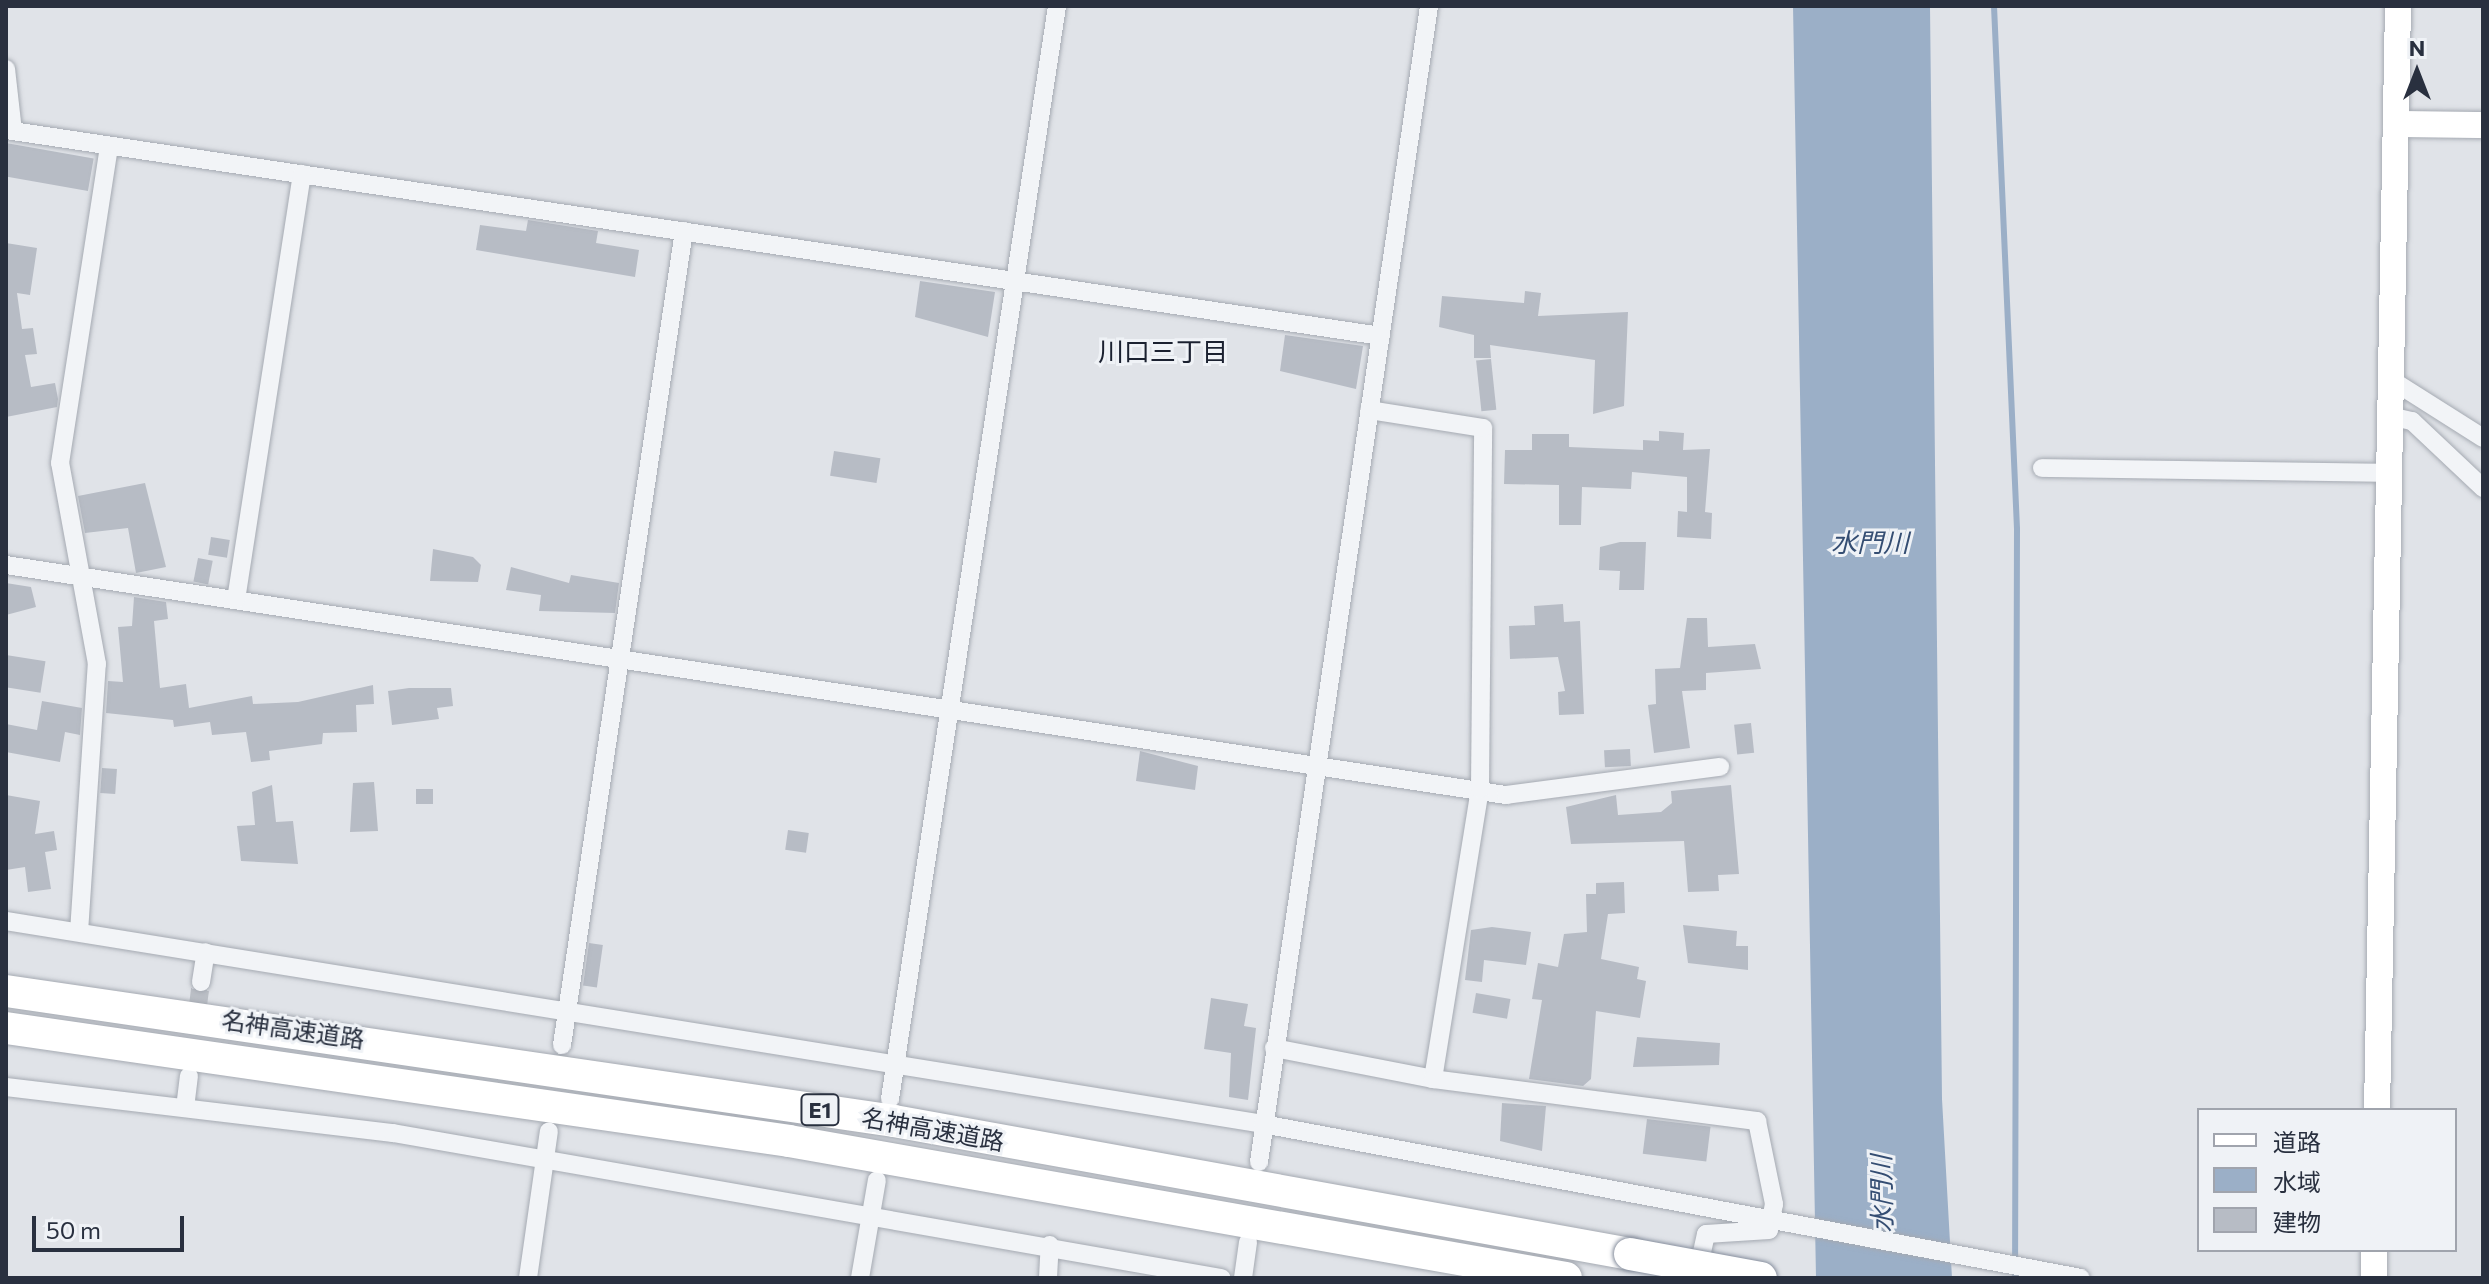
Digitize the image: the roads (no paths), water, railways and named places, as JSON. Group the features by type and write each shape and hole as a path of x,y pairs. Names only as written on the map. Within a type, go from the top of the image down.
{"highway":[{"path":"6,982 354,1029 509,1061"},
{"name":"名神高速道路","path":"6,991 509,1061 894,1121 1761,1278"},
{"name":"名神高速道路","path":"6,1028 789,1141 1566,1278"}],"street":[{"path":"890,1099 1057,6"},
{"path":"1259,1162 1314,763 1429,6"},
{"path":"2377,1108 2398,6"},
{"path":"6,69 10,131 1381,336"},
{"path":"2396,124 2483,125"},
{"path":"79,932 97,664 60,463 109,147"},
{"path":"236,600 302,174"},
{"path":"562,1045 617,660 684,231"},
{"path":"2390,379 2483,438"},
{"path":"1369,410 1483,428 1480,789 1433,1079"},
{"path":"2390,416 2412,421 2483,488"},
{"path":"2042,468 2389,473"},
{"path":"6,565 617,660 1314,763 1506,795 1720,767"},
{"path":"6,921 1263,1124 2075,1277"},
{"path":"201,982 206,952"},
{"path":"1274,1048 1433,1079 1757,1121 1766,1143 1772,1220 1769,1230 1753,1234 1706,1234 1697,1278"},
{"path":"185,1108 189,1076"},
{"path":"6,1087 185,1108 544,1160 870,1212 1221,1278"},
{"path":"528,1278 549,1131"},
{"path":"860,1278 877,1180"},
{"path":"1243,1278 1248,1242"},
{"path":"1048,1278 1050,1245"},
{"path":"2374,1252 2374,1278"}],"water":[{"name":"水門川","path":"1793,6 1930,6 1942,1099 1952,1278 1816,1278"}],"waterway":[{"path":"1994,6 2017,529 2015,1278"}],"tunnel":[{"path":"191,1061 201,982"}],"district":[{"name":"川口三丁目","path":"1163,351"}]}
